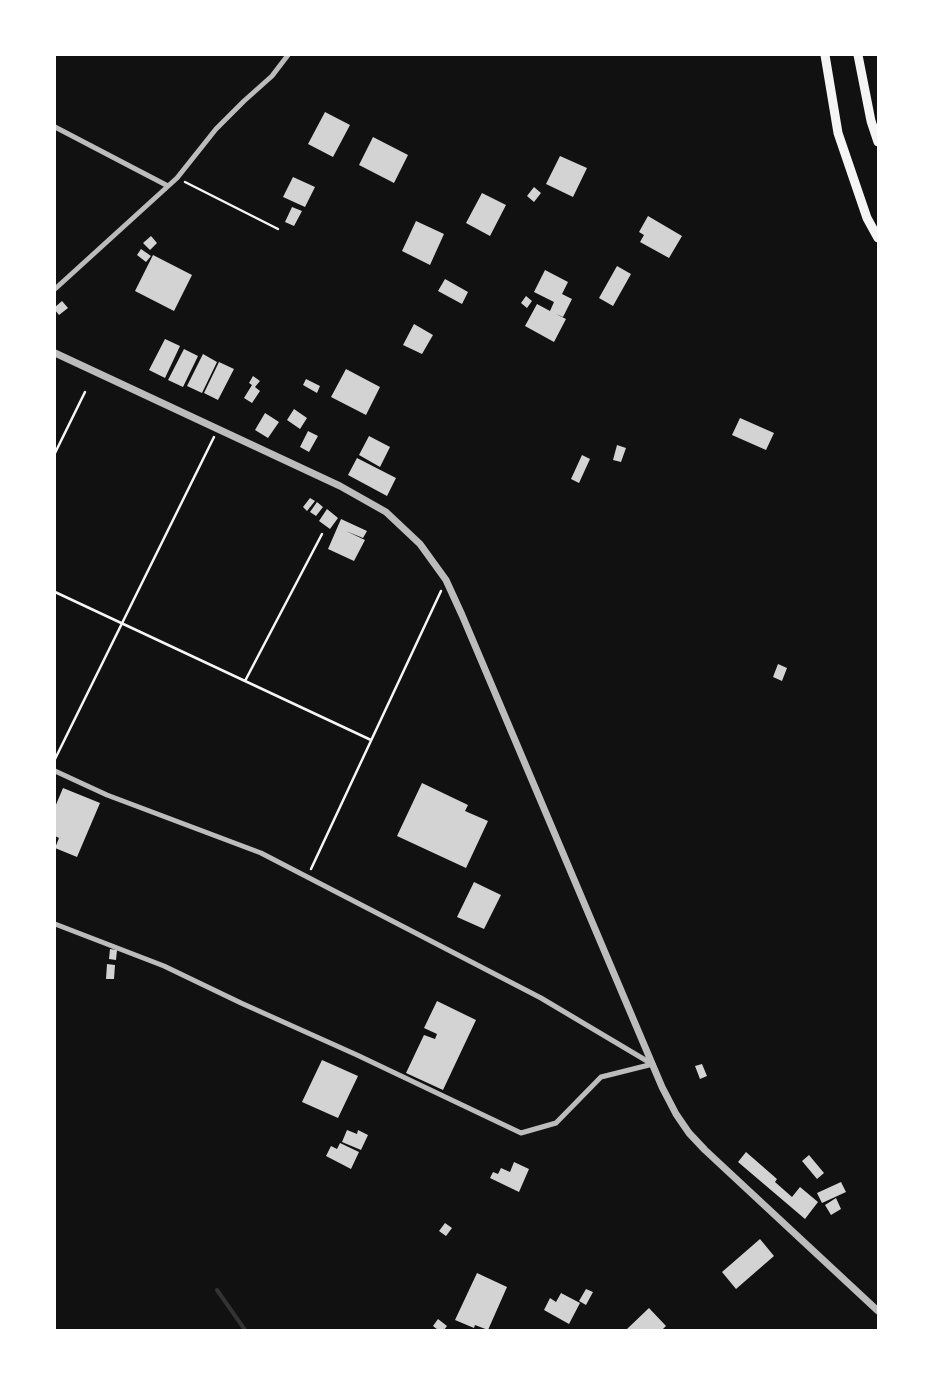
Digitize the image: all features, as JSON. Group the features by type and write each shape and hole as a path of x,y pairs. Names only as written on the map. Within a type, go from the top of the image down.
{"highway":[{"path":"826,55 838,133 867,218 878,238"},
{"path":"858,55 871,121 878,142"}],"street":[{"path":"55,289 177,178 230,115 272,76 288,55"},
{"path":"55,127 168,186"},
{"path":"55,353 340,486 386,512 420,544 446,580 652,1064 676,1114 689,1133 705,1150 878,1311"},
{"path":"55,771 107,795 261,853 541,998 652,1064"},
{"path":"55,924 164,966 241,1004 357,1055 522,1133 556,1123 601,1077 652,1064"}],"path":[{"path":"177,178 278,229"},
{"path":"55,453 85,392"},
{"path":"55,759 218,429"},
{"path":"245,681 322,534"},
{"path":"307,877 446,580"},
{"path":"55,592 371,740"}],"building":[{"path":"325,112 350,125 333,157 308,144"},
{"path":"373,137 408,155 394,183 359,165"},
{"path":"560,156 587,168 573,197 546,184"},
{"path":"293,177 315,187 305,207 283,197"},
{"path":"534,187 541,193 534,202 527,196"},
{"path":"482,193 506,205 490,236 466,223"},
{"path":"292,207 302,211 294,226 285,222"},
{"path":"648,216 682,236 669,258 640,242 644,235 639,232"},
{"path":"416,221 444,234 430,265 402,251"},
{"path":"151,236 157,243 150,250 143,243"},
{"path":"141,249 151,256 146,262 137,255"},
{"path":"153,255 192,275 174,311 135,291"},
{"path":"617,266 631,274 613,306 599,298"},
{"path":"545,270 568,282 562,294 572,299 563,317 556,314 566,319 554,342 525,326 537,304 550,311 554,302 534,292"},
{"path":"445,279 468,292 462,304 438,291"},
{"path":"526,296 532,301 527,308 521,303"},
{"path":"62,301 68,308 59,315 55,307"},
{"path":"414,324 433,335 422,354 403,345"},
{"path":"165,339 180,346 165,378 149,370"},
{"path":"184,349 198,356 183,387 168,380"},
{"path":"203,354 217,362 202,393 187,386"},
{"path":"219,362 234,369 218,400 204,393"},
{"path":"346,369 380,387 366,415 331,397"},
{"path":"253,376 260,381 255,387 260,391 252,403 244,398 252,385 249,383"},
{"path":"306,379 320,386 317,393 303,385"},
{"path":"294,409 307,418 300,429 287,420"},
{"path":"265,413 279,422 268,438 255,430"},
{"path":"740,418 774,433 766,450 732,435"},
{"path":"308,431 318,436 309,452 300,447"},
{"path":"369,436 390,447 380,467 359,455"},
{"path":"617,445 626,448 621,462 613,460"},
{"path":"582,455 590,459 579,483 571,479"},
{"path":"357,458 396,478 387,496 348,475"},
{"path":"310,498 315,501 307,511 303,507"},
{"path":"317,502 323,507 316,516 310,512"},
{"path":"327,509 338,518 330,529 319,521"},
{"path":"341,519 367,531 363,538 346,531 365,540 354,561 328,549"},
{"path":"778,664 787,668 782,681 773,677"},
{"path":"422,783 468,805 465,811 488,821 466,868 397,836"},
{"path":"63,788 100,803 77,857 55,848 59,838 55,836 55,807"},
{"path":"474,882 501,895 484,929 457,917"},
{"path":"110,949 117,950 116,960 109,959"},
{"path":"107,964 115,965 114,979 106,979"},
{"path":"437,1001 476,1020 443,1090 406,1073 424,1035 435,1039 437,1034 424,1028"},
{"path":"322,1060 358,1076 338,1118 302,1102"},
{"path":"702,1064 707,1076 700,1079 695,1066"},
{"path":"347,1130 357,1134 358,1130 368,1135 361,1150 342,1142"},
{"path":"340,1143 359,1152 351,1169 326,1156 331,1146 337,1149"},
{"path":"746,1152 777,1179 775,1182 792,1197 800,1187 818,1202 805,1219 738,1162"},
{"path":"809,1155 824,1173 817,1179 802,1161"},
{"path":"514,1162 529,1169 519,1192 490,1178 493,1172 498,1174 501,1168 510,1172"},
{"path":"841,1182 846,1192 822,1203 817,1193"},
{"path":"836,1198 841,1209 831,1215 825,1205"},
{"path":"445,1223 452,1228 446,1236 439,1231"},
{"path":"760,1239 774,1256 736,1289 722,1272"},
{"path":"477,1273 507,1287 488,1330 475,1325 474,1328 455,1320"},
{"path":"586,1289 593,1292 586,1305 579,1301"},
{"path":"561,1293 580,1303 569,1324 544,1310 550,1298 556,1302"},
{"path":"649,1308 666,1326 662,1330 627,1329"},
{"path":"438,1319 447,1326 444,1330 438,1330 433,1326"}],"waterway":[{"path":"217,1290 245,1330"}]}
